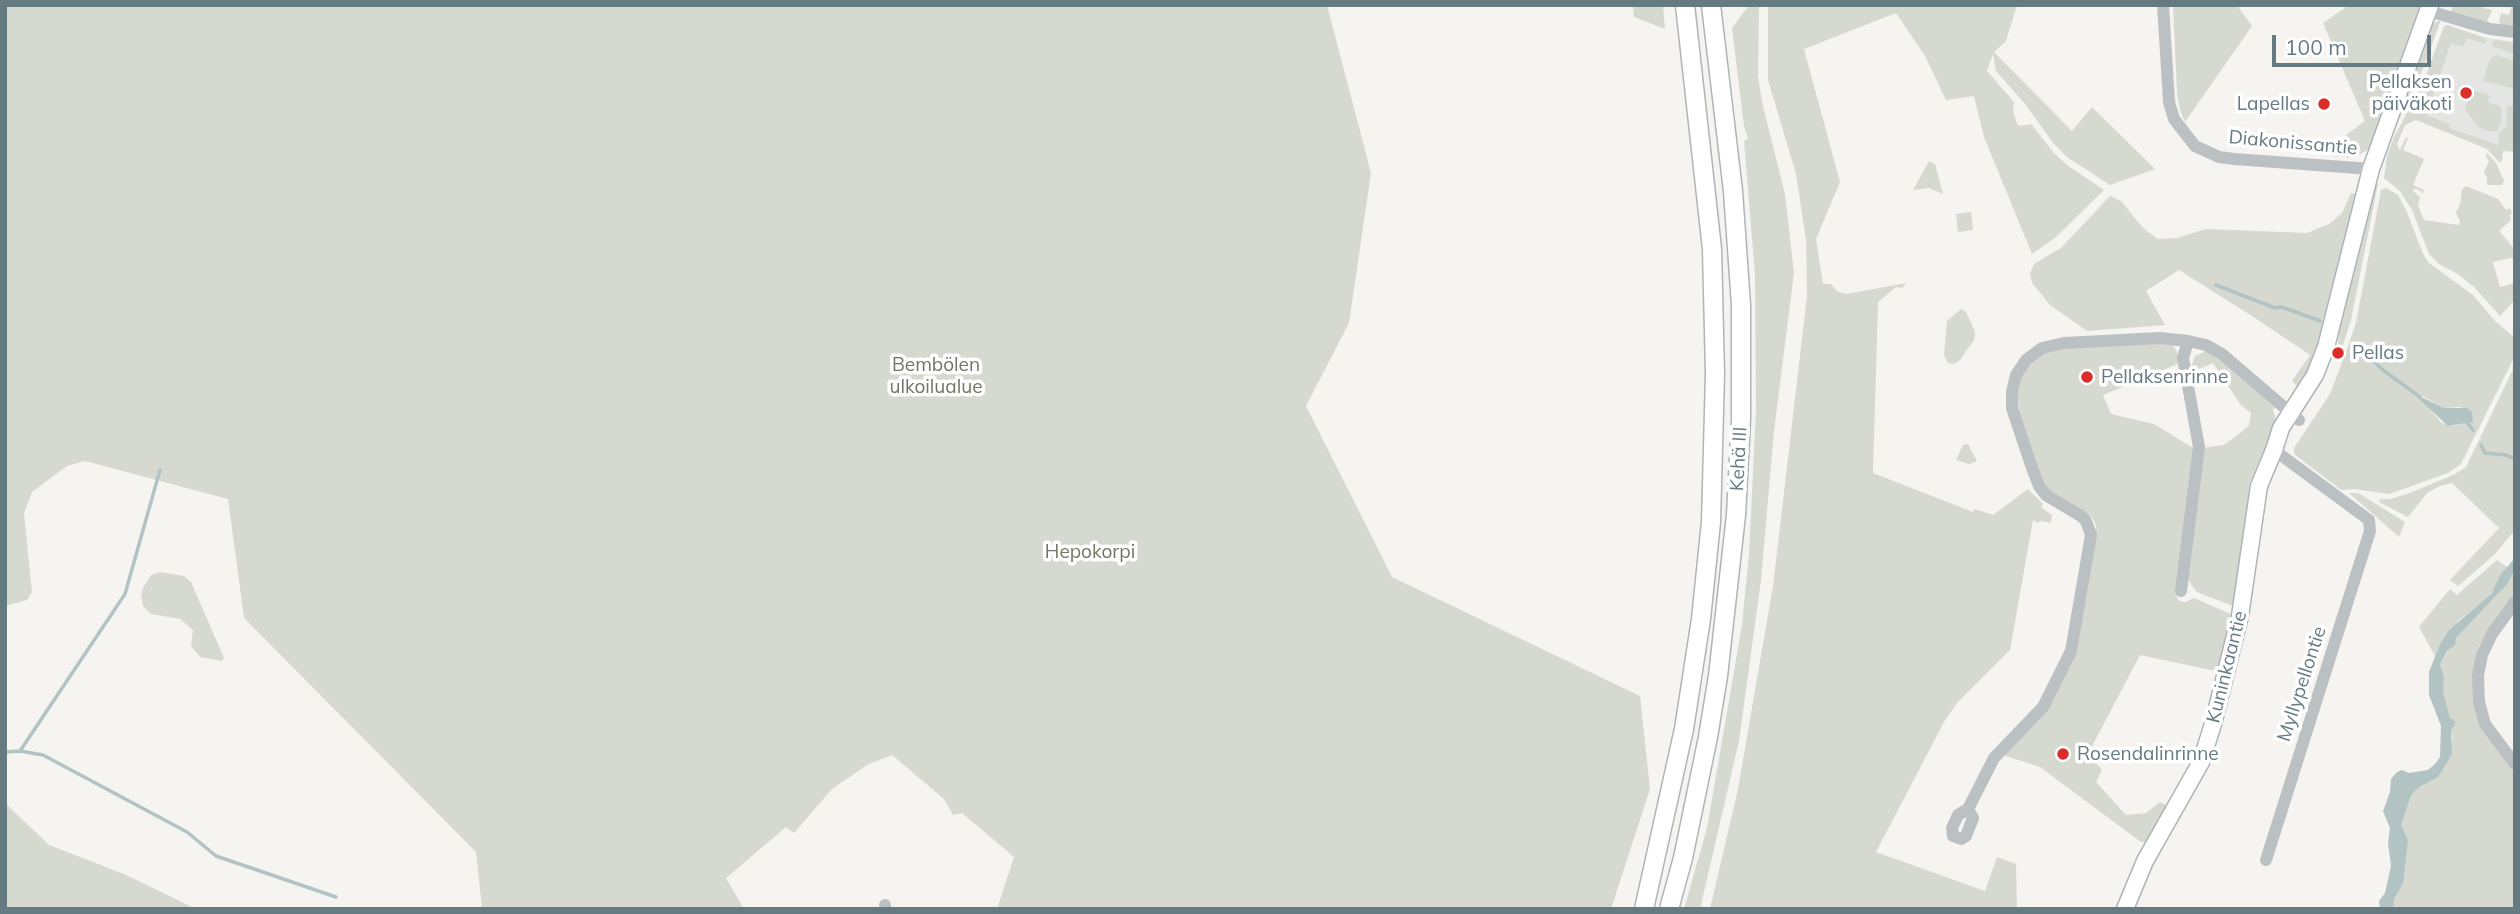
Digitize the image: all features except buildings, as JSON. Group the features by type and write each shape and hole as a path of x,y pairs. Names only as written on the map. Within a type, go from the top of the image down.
{"highway":[{"name":"Kehä III","path":"1644,909 1684,729 1701,619 1711,508 1715,374 1712,248 1685,5"},
{"name":"Kehä III","path":"1670,909 1684,858 1718,676 1736,515 1741,419 1741,305 1733,191 1712,5"}],"main road":[{"name":"Kuninkaantie","path":"2125,909 2145,861 2193,778 2205,749 2240,616 2259,486 2274,450 2294,417 2312,400 2315,375 2326,347 2371,169 2430,8"}],"street":[{"name":"Diakonissantie","path":"2163,5 2169,102 2174,119 2194,146 2219,157 2234,159 2371,169"},
{"path":"2430,8 2490,29 2515,32"},
{"path":"1968,810 1994,758 2043,707 2071,651 2091,535 2081,516 2056,503 2039,486 2012,408 2016,375 2026,360 2042,348 2053,344 2134,338 2189,341 2206,345 2222,354 2294,417"},
{"path":"2181,591 2199,447 2183,358 2189,341"},
{"name":"Myllypellontie","path":"2266,860 2370,531 2369,520 2274,450"},
{"path":"2515,602 2492,634 2482,655 2478,675 2479,702 2485,724 2515,764"}],"shaded area":[{"name":"Pellaksen päiväkoti","path":"2444,26 2476,36 2515,42 2515,149 2488,147 2404,115 2423,84"},
{"path":"2419,396 2444,408 2467,408 2472,412 2473,422 2448,426 2418,398"},
{"path":"2515,558 2515,570 2507,584 2456,638 2455,645 2447,651 2440,665 2450,718 2456,722 2451,731 2452,754 2438,777 2419,787 2411,795 2401,825 2408,840 2403,883 2394,899 2393,909 2380,909 2379,901 2385,893 2391,866 2388,843 2390,828 2383,811 2390,792 2391,779 2402,770 2409,773 2428,770 2440,757 2441,726 2429,695 2429,672 2440,644 2449,630 2492,593 2500,575"}],"green space":[{"name":"Bembölen ulkoilualue","path":"5,5 1327,5 1371,173 1349,323 1306,406 1392,577 1640,696 1650,789 1611,909 997,909 1014,857 962,813 953,815 944,799 892,755 867,765 832,789 794,833 786,827 726,878 744,909 482,909 476,852 244,618 228,499 85,461 67,466 32,492 24,513 32,592 27,600 5,606"},
{"path":"1633,5 1663,5 1665,29 1634,17"},
{"path":"1749,5 1759,5 1758,77 1785,194 1794,273 1774,431 1761,580 1739,741 1700,909 1684,909 1707,828 1742,625 1749,554 1756,410 1755,275 1744,141 1748,139 1744,126 1732,28"},
{"path":"1768,5 2017,5 2006,41 1994,52 2072,131 2092,107 2155,169 2110,185 2067,157 1996,71 1993,54 1987,71 2014,102 2013,111 2017,124 2031,124 2067,165 2104,190 2055,238 2032,254 1984,137 1974,96 1946,100 1925,56 1896,13 1804,49 1840,182 1816,239 1823,284 1831,284 1837,291 1846,294 1907,283 1902,288 1896,287 1878,302 1873,473 1973,512 1975,509 1993,515 2028,489 2043,504 2041,507 2052,515 2051,523 2038,523 2033,520 2010,650 1957,703 1944,722 1876,852 1985,891 1997,857 2016,864 2017,909 1710,909 1738,789 1773,586 1807,296 1806,240 1796,174 1768,80"},
{"path":"2173,5 2237,5 2252,26 2185,122 2177,93"},
{"path":"2349,5 2426,5 2372,150 2354,158 2330,156 2334,144 2365,121 2323,23"},
{"path":"2453,5 2484,5 2483,8 2492,10 2487,22 2451,12"},
{"path":"2512,5 2515,5 2515,28 2500,24 2499,21 2501,13 2509,15"},
{"path":"2441,20 2417,85 2401,107 2429,25"},
{"path":"2444,26 2486,38 2485,44 2467,38 2463,47 2451,43 2426,115 2450,124 2449,128 2498,145 2499,133 2506,127 2507,108 2515,106 2515,152 2503,151 2502,161 2499,162 2487,149 2416,120 2405,125 2397,144 2400,150 2406,137 2408,138 2403,150 2424,159 2413,185 2424,190 2423,193 2415,188 2413,191 2420,197 2418,206 2424,220 2459,225 2456,213 2462,189 2466,186 2498,199 2506,210 2510,208 2511,220 2499,231 2512,246 2515,257 2493,262 2500,287 2515,283 2515,300 2500,316 2474,287 2439,264 2429,254 2412,210 2400,191 2384,178 2387,156 2394,137 2423,84"},
{"path":"2493,40 2515,42 2515,54 2492,46"},
{"path":"2496,55 2515,61 2515,89 2483,81 2490,59"},
{"path":"2471,90 2490,95 2488,102 2500,106 2501,123 2497,131 2487,131 2479,127 2465,110"},
{"path":"2487,153 2496,163 2504,181 2502,185 2487,185 2484,173 2489,160 2486,158"},
{"path":"1929,161 1935,164 1943,194 1929,188 1913,190"},
{"path":"2371,184 2378,184 2351,320 2343,345 2338,344 2339,326"},
{"path":"2386,188 2398,195 2429,263 2473,295 2494,320 2515,338 2515,356 2461,464 2448,473 2389,494 2341,490 2294,454 2294,448 2330,394 2356,323 2381,190","holes":["2418,396 2444,408 2461,407 2466,423 2453,426 2442,423"]},
{"path":"2351,193 2355,194 2353,216 2320,347 2301,390 2292,381 2310,355 2179,270 2146,291 2165,325 2087,331 2050,305 2032,283 2030,274 2034,264 2061,248 2110,196 2121,201 2143,228 2158,239 2177,238 2206,229 2307,233 2329,224 2342,213"},
{"path":"1971,212 1973,230 1958,232 1956,214"},
{"path":"1961,309 1966,312 1972,325 1974,340 1960,360 1954,364 1948,363 1944,355 1947,321"},
{"path":"2171,342 2180,363 2103,395 2111,414 2154,424 2195,449 2177,597 2179,601 2186,602 2194,598 2235,616 2220,672 2140,655 2088,754 2102,770 2096,782 2126,815 2146,813 2160,802 2170,807 2149,841 2141,842 2040,767 2003,755 2045,713 2077,651 2096,526 2092,517 2054,496 2043,483 2020,415 2017,395 2027,364 2040,354 2058,347"},
{"path":"2207,351 2213,353 2275,407 2275,424 2249,484 2246,546 2238,608 2197,592 2188,580 2202,448 2224,445 2249,426 2251,413 2240,404 2213,363 2189,373 2195,356"},
{"path":"2515,365 2515,530 2494,555 2458,586 2450,580 2499,528 2452,483 2427,493 2408,517 2379,502 2380,499 2410,493 2466,467"},
{"path":"1968,444 1977,461 1969,464 1956,460 1963,445"},
{"path":"2349,493 2358,493 2405,522 2399,537"},
{"path":"2497,560 2507,567 2500,575 2496,588 2459,620 2440,644 2435,656 2419,627 2450,589 2457,595"},
{"path":"2515,570 2515,599 2479,646 2477,713 2515,758 2515,909 2392,909 2398,829 2409,792 2438,774 2452,740 2450,718 2442,692 2440,665 2454,640 2508,582"},
{"path":"160,572 184,576 191,582 224,658 221,661 200,657 191,646 193,630 180,619 151,614 143,606 141,594 144,586 151,575"},
{"path":"5,803 49,845 124,874 196,909 5,909"}],"waterway":[{"path":"2216,285 2275,308 2282,307 2320,321"},
{"path":"2354,343 2383,370 2420,397"},
{"path":"2466,421 2473,430"},
{"path":"2481,445 2485,453 2506,455 2515,459"},
{"path":"20,751 125,594 160,470"},
{"path":"5,752 20,751 43,755 187,832 216,856 336,897"}],"place":[{"name":"Pellaksen päiväkoti","path":"2466,93"},
{"name":"Lapellas","path":"2324,104"},
{"name":"Pellas","path":"2338,353"},
{"name":"Pellaksenrinne","path":"2087,377"},
{"name":"Rosendalinrinne","path":"2063,754"}],"park label":[{"name":"Hepokorpi","path":"1090,552"}]}
